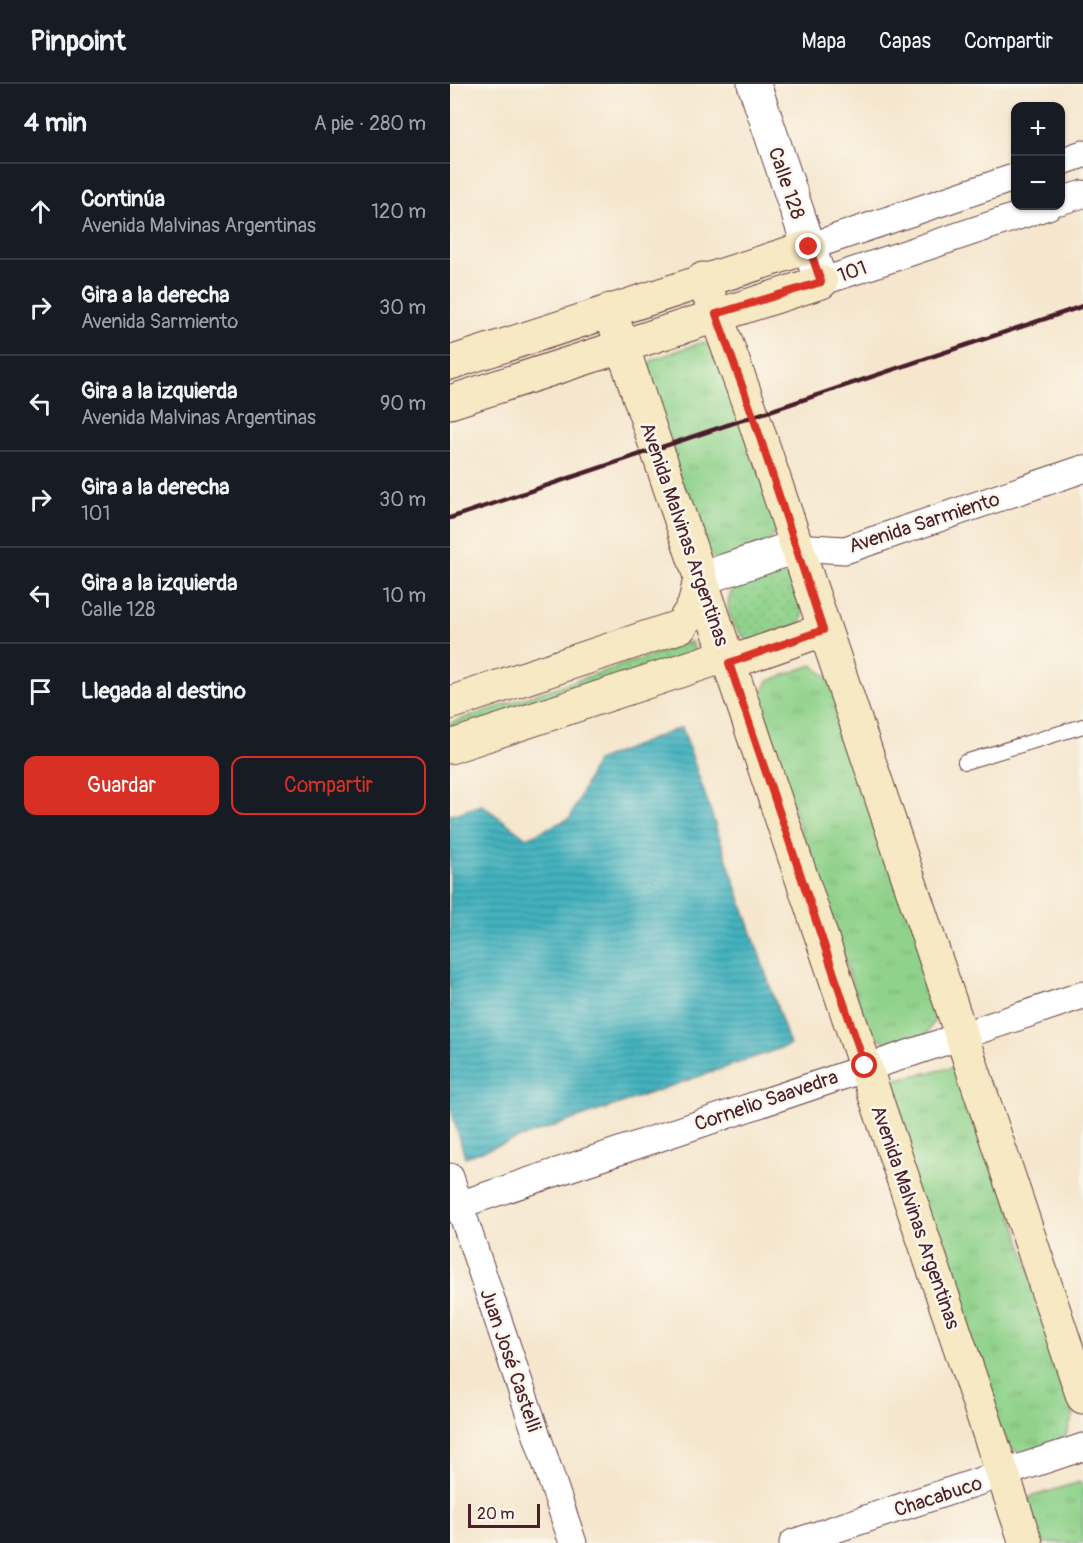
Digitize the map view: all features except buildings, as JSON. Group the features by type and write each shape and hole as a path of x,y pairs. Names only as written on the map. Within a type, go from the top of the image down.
{"main road":[{"name":"101","path":"450,363 704,279 809,247"},
{"path":"704,279 753,416 795,547 1083,1397"},
{"name":"101","path":"450,402 716,314 821,282"},
{"name":"Avenida Malvinas Argentinas","path":"609,310 1026,1543"},
{"path":"450,703 681,626 694,606 700,579"},
{"path":"450,747 716,659 729,663 823,630"}],"street":[{"name":"Calle 128","path":"754,84 821,282"},
{"path":"1065,160 1083,154"},
{"name":"101","path":"809,247 1011,179"},
{"path":"1065,199 1083,194"},
{"name":"101","path":"821,282 1036,210"},
{"name":"Avenida Sarmiento","path":"700,579 795,547 845,550 1083,470"},
{"name":"Cornelio Saavedra","path":"455,1207 865,1066 1083,995"},
{"name":"Juan José Castelli","path":"450,1177 455,1207 573,1543"},
{"name":"Chacabuco","path":"793,1543 1083,1447"}],"lane":[{"path":"965,762 1083,726"}],"green space":[{"path":"702,342 718,351 779,526 762,554 723,564 705,552 645,376 652,360"},
{"path":"765,568 786,575 799,586 804,602 801,624 749,642 738,631 732,620 728,609 729,599 740,581"},
{"path":"691,642 696,653 450,736 450,723"},
{"path":"812,665 832,681 944,1004 926,1035 888,1044 868,1030 757,701 768,681"},
{"path":"956,1067 974,1090 1074,1414 1063,1443 1024,1455 1003,1445 886,1105 892,1080"},
{"path":"1080,1482 1083,1484 1083,1543 1035,1543 1025,1512 1030,1497"}],"water":[{"path":"682,727 790,1045 465,1157 450,1107 450,815 482,805 527,838 570,818 596,761"}],"railway":[{"path":"450,518 1083,306"}],"route":[{"path":"809,247 821,282 716,314 753,416 823,630 729,663 865,1066"}]}
